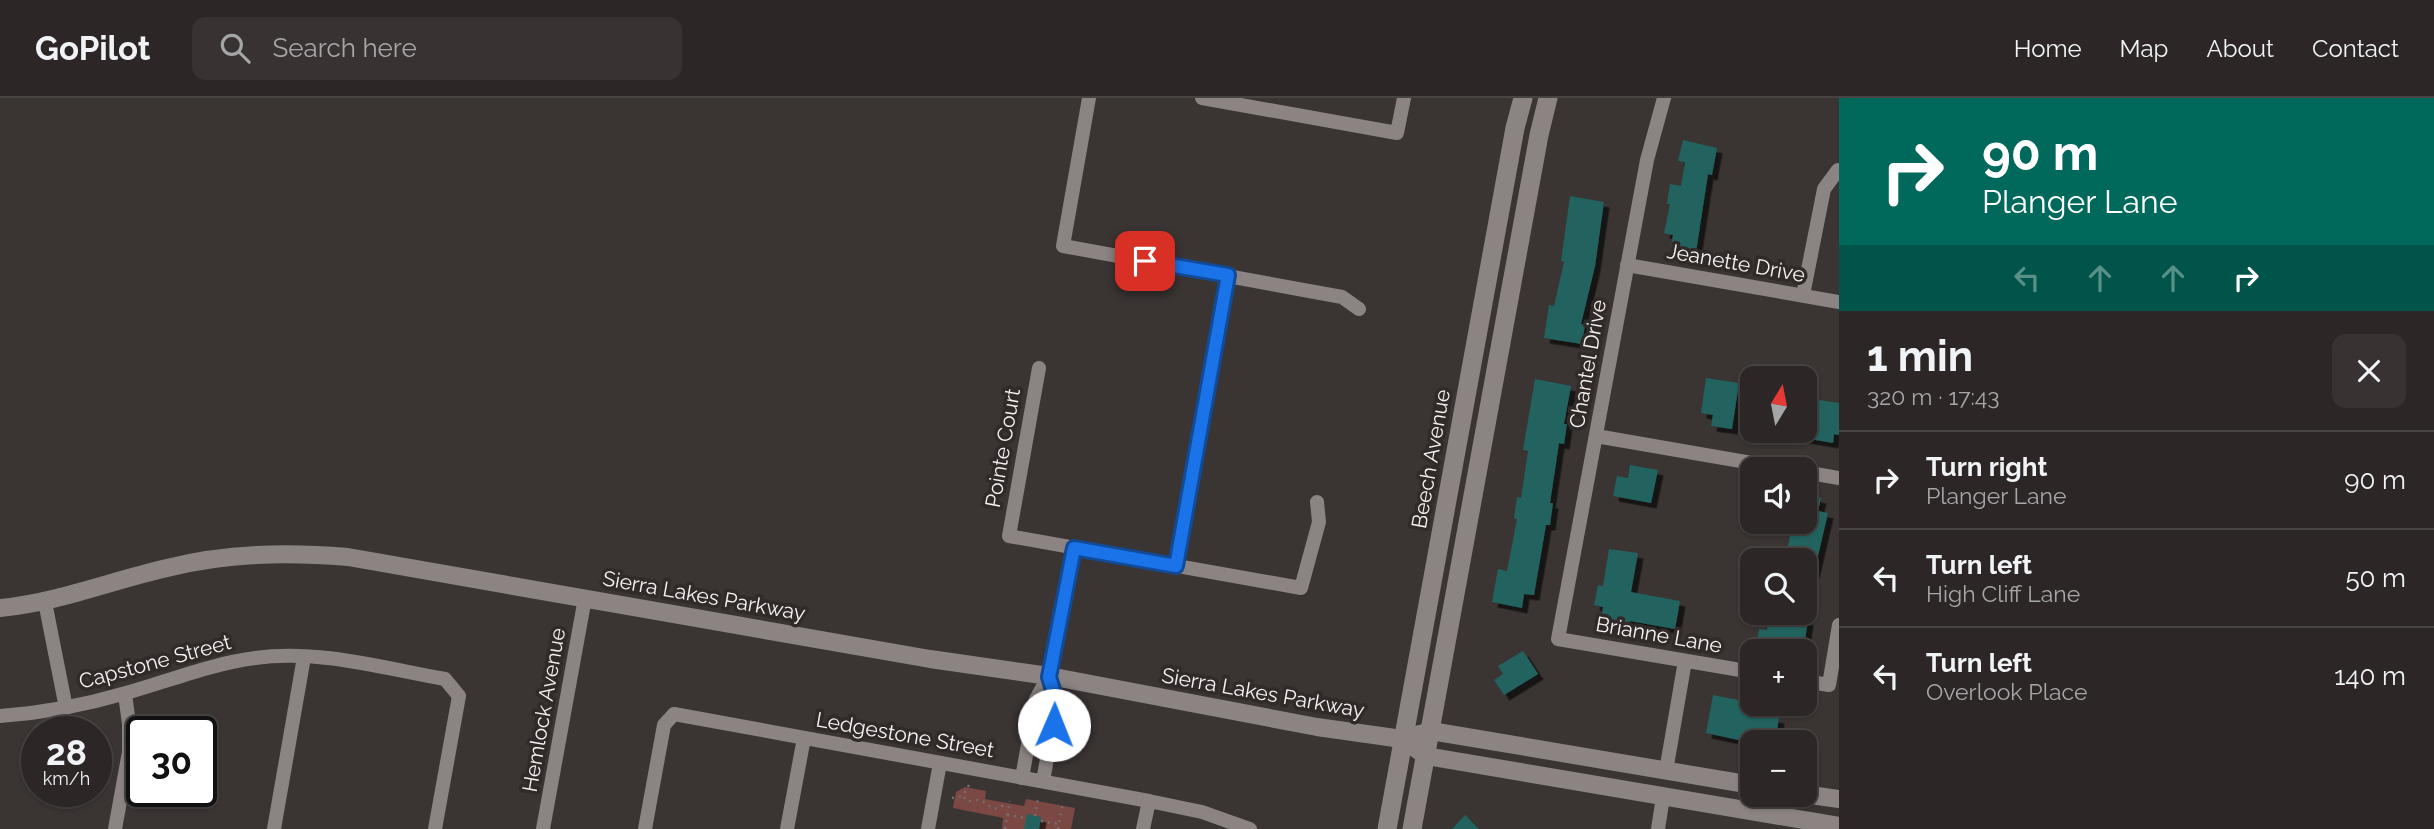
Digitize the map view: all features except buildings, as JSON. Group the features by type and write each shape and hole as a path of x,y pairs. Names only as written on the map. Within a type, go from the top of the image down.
{"main road":[{"name":"Beech Avenue","path":"1387,829 1515,128 1523,98"},
{"path":"1412,829 1548,98"}],"street":[{"path":"1089,98 1063,246 1342,297 1359,309"},
{"path":"1202,98 1398,133 1404,98"},
{"name":"Chantel Drive","path":"1558,639 1647,160 1664,98"},
{"path":"1803,295 1824,189 1838,170"},
{"name":"Jeanette Drive","path":"1627,265 1839,302"},
{"path":"1176,566 1228,275"},
{"name":"Pointe Court","path":"1039,368 1009,536 1074,548"},
{"path":"1597,436 1740,461"},
{"path":"1817,474 1839,478"},
{"path":"1022,778 1036,699 1049,677 1074,548 1301,588 1319,522 1317,502"},
{"name":"Sierra Lakes Parkway","path":"0,608 45,602 166,568 229,556 275,553 348,557 930,659 1049,677 1254,717 1402,739 1431,730 1740,783"},
{"name":"Hemlock Avenue","path":"543,828 585,598"},
{"path":"45,602 65,708"},
{"path":"1817,683 1829,685 1839,625"},
{"name":"Brianne Lane","path":"1558,639 1740,670"},
{"name":"Capstone Street","path":"0,716 65,708 125,694 207,667 256,657 328,658 445,679 458,696 435,829"},
{"path":"274,829 304,657"},
{"path":"1666,771 1685,661"},
{"path":"1043,781 1057,703 1049,677"},
{"path":"115,829 129,752 125,694"},
{"name":"Ledgestone Street","path":"645,829 664,725 674,714 1149,801 1202,812 1250,829"},
{"path":"787,829 804,738"},
{"name":"Sierra Lakes Parkway","path":"1402,739 1426,756 1839,826"},
{"path":"928,829 940,763"},
{"path":"1817,796 1839,799"},
{"path":"1658,829 1663,797"},
{"path":"1143,829 1149,801"},
{"path":"543,828 559,829"}],"path":[{"path":"963,796 969,785"},
{"path":"952,798 963,796"},
{"path":"963,796 967,801 980,801 993,809 1000,807 1004,800"},
{"path":"1035,816 1038,798"},
{"path":"1005,829 1010,801"},
{"path":"1041,821 1059,827 1063,802"},
{"path":"1007,815 1026,818"}],"shaded area":[{"path":"965,787 986,791 985,799 1024,806 1026,799 1075,808 1071,829 1002,829 1003,818 953,808 956,792"}],"route":[{"path":"1054,725 1057,703 1049,677 1074,548 1176,566 1228,275 1145,261"}]}
